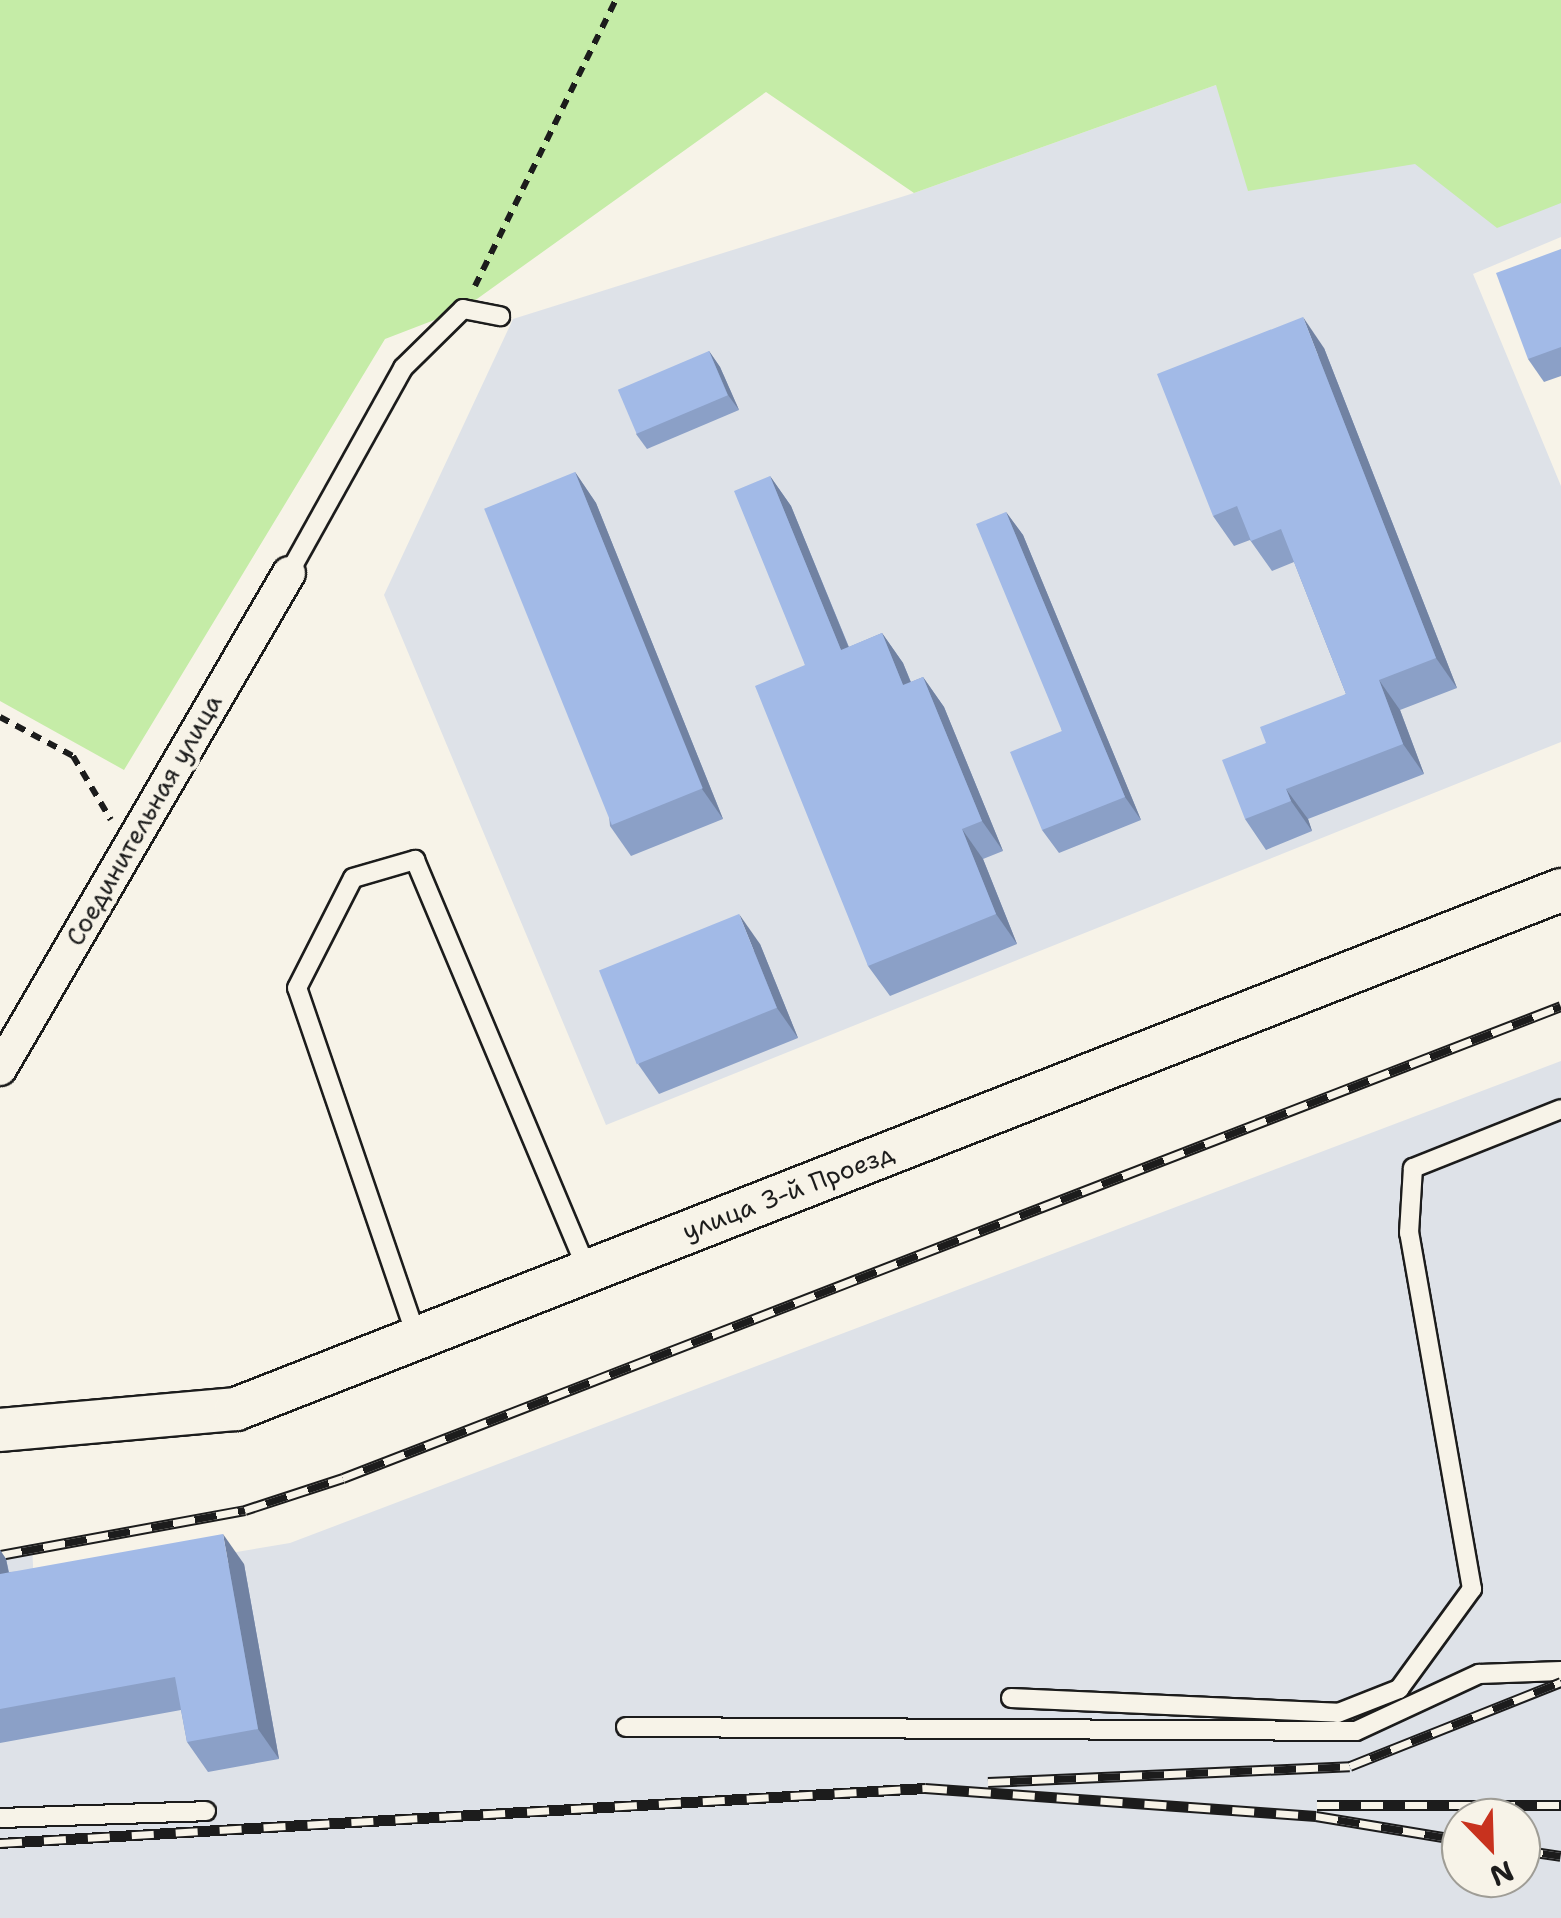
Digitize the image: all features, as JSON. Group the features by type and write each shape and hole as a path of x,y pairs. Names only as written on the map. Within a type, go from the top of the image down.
{"street":[{"name":"Соединительная улица","path":"0,1068 289,572"},
{"name":"улица 3-й Проезд","path":"0,1430 236,1409 1561,890"}],"lane":[{"path":"289,572 403,368 463,309 500,316"},
{"path":"416,1338 297,988 353,878 415,860 587,1271"},
{"path":"1011,1698 1338,1713 1399,1689 1472,1588 1409,1233 1413,1168 1561,1109"},
{"path":"626,1727 1356,1732 1479,1674 1561,1671"},
{"path":"0,1818 206,1810"}],"path":[{"path":"463,309 616,0"},
{"path":"0,717 73,756 126,847"}],"shaded area":[{"path":"1561,0 1561,237 1473,274 1561,486 1561,742 606,1125 384,595 513,319 914,193 1216,85"},
{"path":"1561,1061 1561,1918 0,1918 0,1551 32,1544 34,1586 290,1543"}],"green space":[{"path":"0,0 1561,0 1561,203 1497,228 1415,164 1248,191 1216,85 914,193 766,92 463,309 385,339 124,770 0,701"}],"building":[{"path":"1561,249 1561,347 1528,359 1496,273"},
{"path":"1303,317 1436,658 1379,680 1403,744 1286,789 1291,801 1245,819 1222,760 1266,743 1260,727 1346,694 1281,529 1251,541 1237,506 1213,516 1157,374"},
{"path":"709,351 728,395 637,434 618,390"},
{"path":"575,472 703,788 612,825 484,509"},
{"path":"770,476 841,650 882,633 903,685 923,677 982,821 962,829 996,914 868,966 755,686 805,665 734,491"},
{"path":"1006,512 1125,797 1042,830 1010,752 1062,731 976,524"},
{"path":"739,914 777,1008 637,1064 599,971"},
{"path":"223,1534 258,1729 187,1742 175,1677 0,1709 0,1574"}],"railway":[{"path":"0,1555 245,1510 343,1478 1561,1006"},
{"path":"988,1782 1350,1766 1561,1682"},
{"path":"0,1843 925,1788 1316,1816 1441,1837"},
{"path":"1317,1805 1561,1805"},
{"path":"1541,1853 1561,1856"}]}
